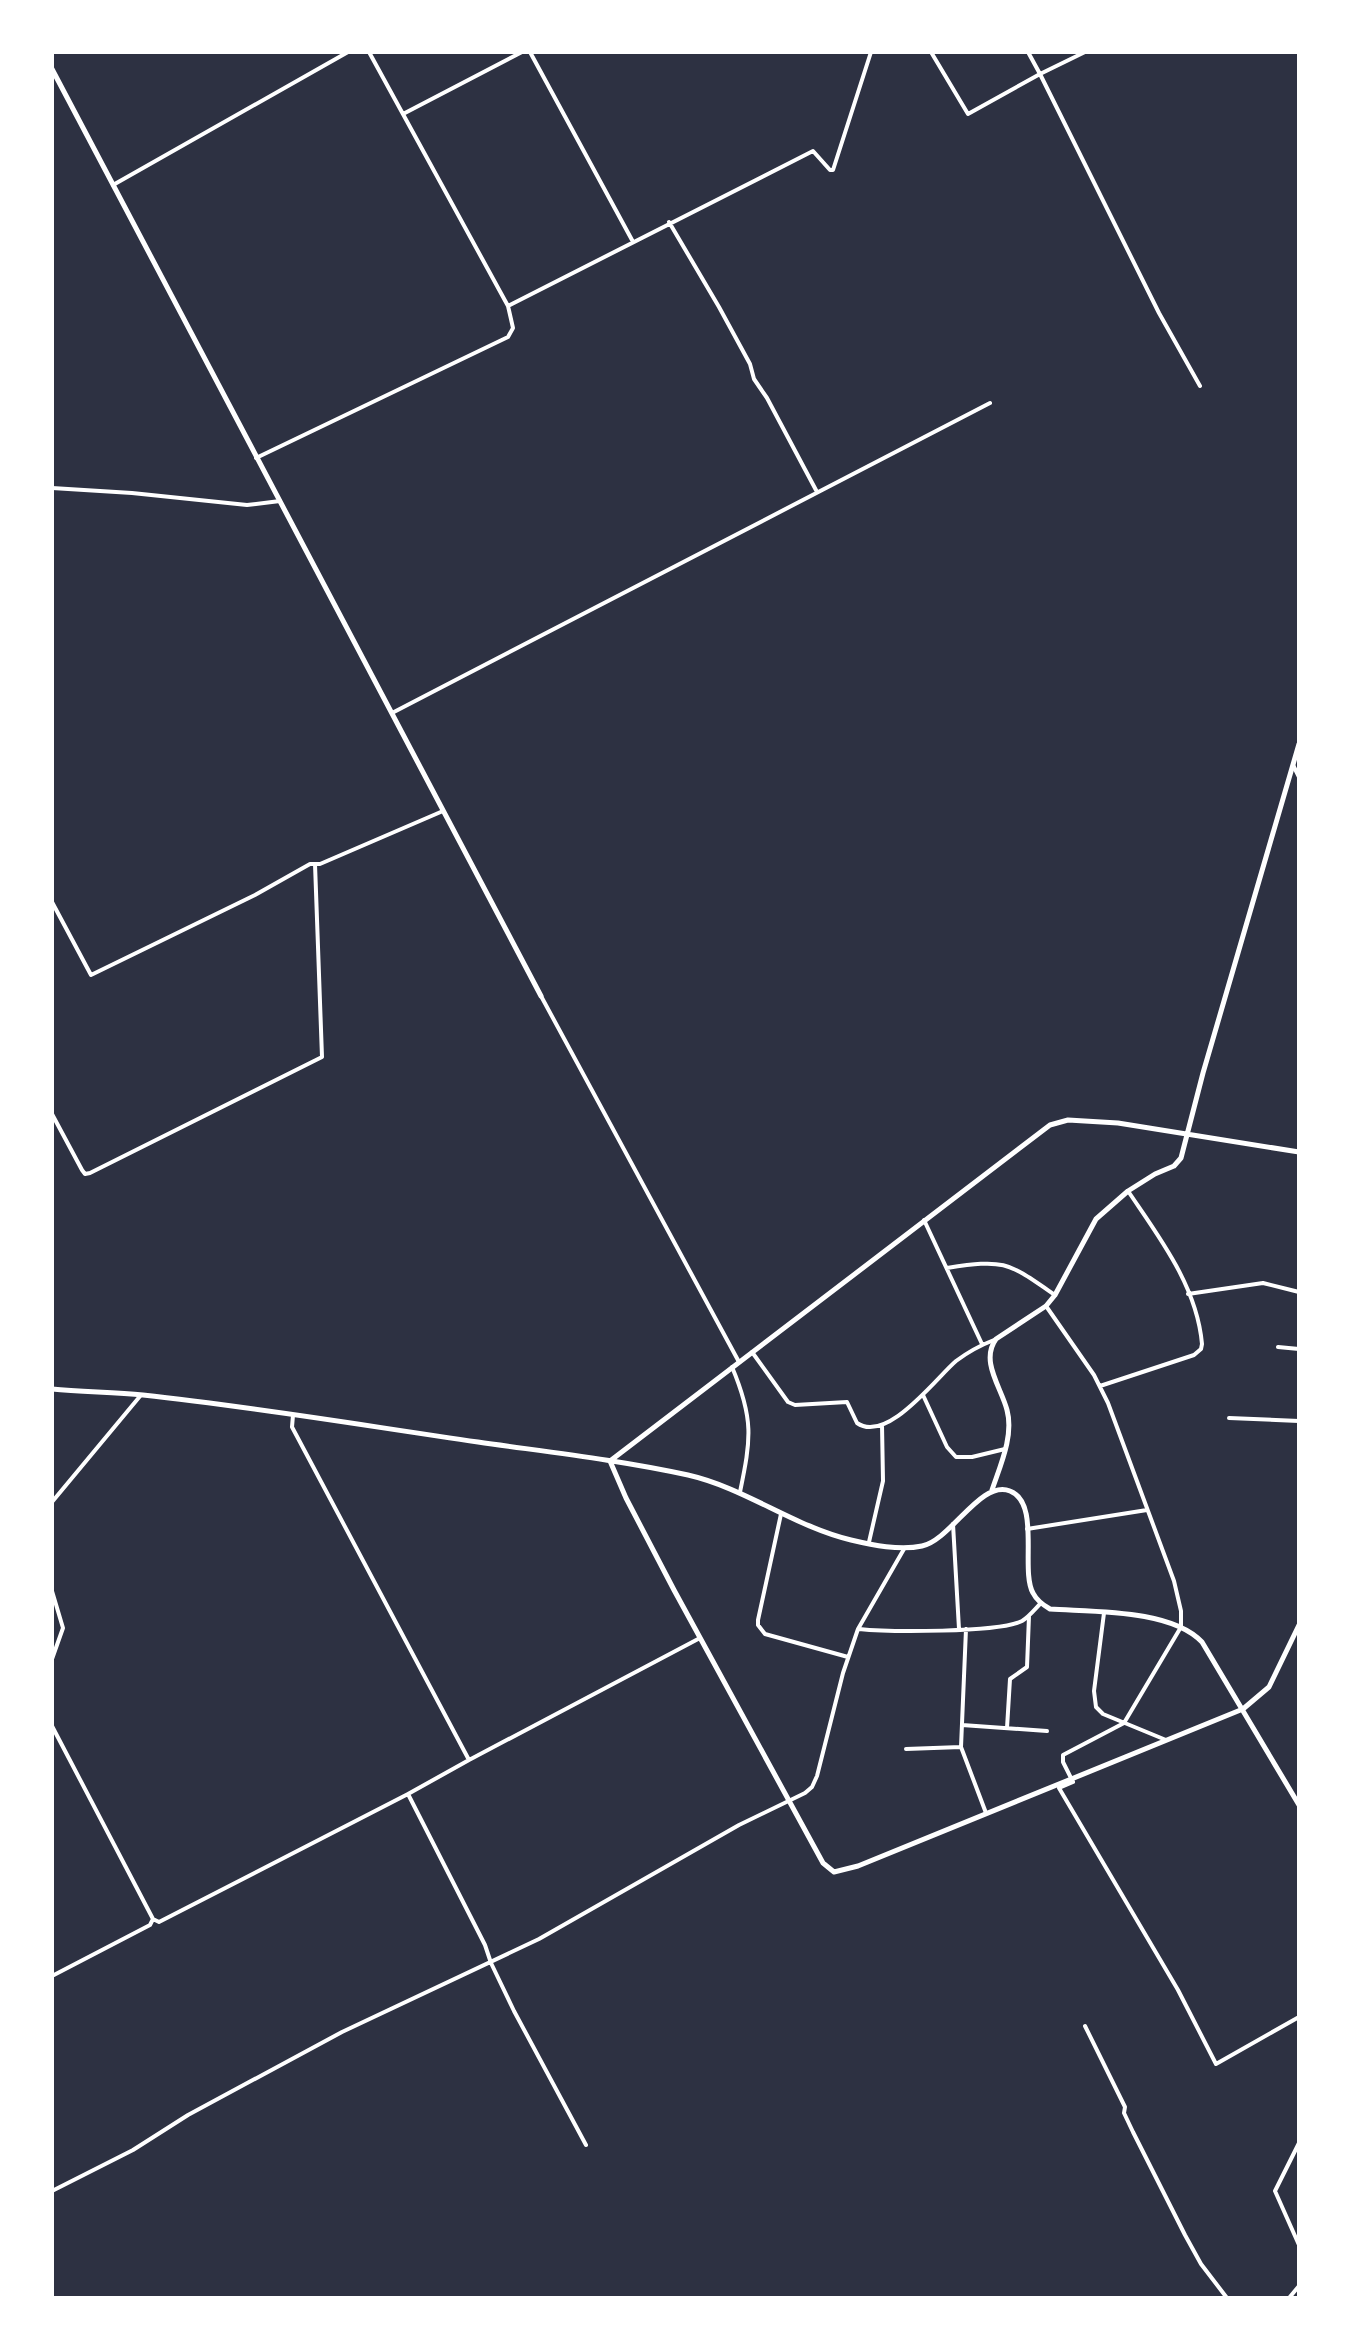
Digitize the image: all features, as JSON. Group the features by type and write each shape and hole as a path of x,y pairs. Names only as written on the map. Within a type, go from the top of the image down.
{"street":[{"path":"113,185 348,52"},
{"path":"256,458 508,337 513,328 508,306 369,52"},
{"path":"403,114 522,52"},
{"path":"530,52 633,240"},
{"path":"508,306 813,151 833,170 871,52"},
{"path":"931,52 968,114 1085,52"},
{"path":"1028,52 1159,313 1200,386"},
{"path":"52,69 541,996 739,1362"},
{"path":"669,222 719,307 750,364 754,379 817,492"},
{"path":"392,713 990,403"},
{"path":"52,488 247,505 280,501"},
{"path":"752,1352 792,1405 847,1402 861,1427 882,1425 923,1395 957,1361 1046,1306 1096,1219 1128,1191 1179,1162 1299,744"},
{"path":"1293,765 1299,777"},
{"path":"52,902 91,975 315,864 443,811"},
{"path":"52,1114 82,1170 85,1174 90,1173 322,1057 315,864"},
{"path":"610,1461 1042,1129 1059,1122 1087,1120 1189,1132 1299,1152"},
{"path":"1100,1386 1198,1353 1201,1349 1201,1337 1188,1294 1174,1260 1128,1191"},
{"path":"924,1220 982,1344"},
{"path":"947,1268 1000,1263 1025,1274 1055,1295"},
{"path":"1188,1294 1263,1283 1299,1292"},
{"path":"1046,1306 1100,1386 1174,1581 1181,1611 1181,1627 1124,1723 1065,1753 1063,1762 1073,1782 1059,1788 1165,1966 1216,2064 1299,2017"},
{"path":"53,1390 141,1395 293,1415 687,1475 850,1539 904,1549 926,1546 992,1490 1009,1426 1008,1412 990,1357 996,1339"},
{"path":"1278,1347 1299,1349"},
{"path":"732,1367 744,1393 750,1427 739,1493"},
{"path":"52,1502 141,1395"},
{"path":"923,1395 947,1447 956,1457 972,1457 1005,1449"},
{"path":"293,1415 292,1427 469,1760"},
{"path":"1229,1418 1299,1421"},
{"path":"869,1542 883,1481 882,1425"},
{"path":"610,1461 626,1498 700,1638 823,1863 834,1872 858,1866 1243,1709 1269,1687 1299,1625"},
{"path":"992,1490 1008,1490 1018,1495 1027,1514 1031,1591 1041,1603 1050,1609 1151,1618 1181,1627 1202,1642 1299,1805"},
{"path":"1027,1529 1147,1510"},
{"path":"781,1514 760,1610 760,1630 848,1657"},
{"path":"953,1524 959,1629"},
{"path":"52,2191 133,2150 188,2115 342,2032 539,1939 739,1825 809,1790 814,1783 858,1629 904,1549"},
{"path":"52,1591 63,1628 52,1659"},
{"path":"858,1629 966,1629 1010,1625 1029,1616 1041,1603"},
{"path":"1104,1613 1094,1701 1098,1711 1166,1740"},
{"path":"1007,1728 1010,1679 1028,1662 1029,1616"},
{"path":"966,1629 961,1747 986,1814"},
{"path":"52,1726 153,1919 162,1921 700,1638"},
{"path":"961,1725 1047,1731"},
{"path":"906,1749 961,1747"},
{"path":"408,1794 485,1945 491,1963 586,2145"},
{"path":"52,1976 150,1925 153,1919"},
{"path":"1085,2026 1125,2107 1124,2113 1133,2132 1185,2235 1201,2264 1227,2298"},
{"path":"1299,2143 1275,2191 1299,2245"},
{"path":"1289,2298 1299,2286"}]}
